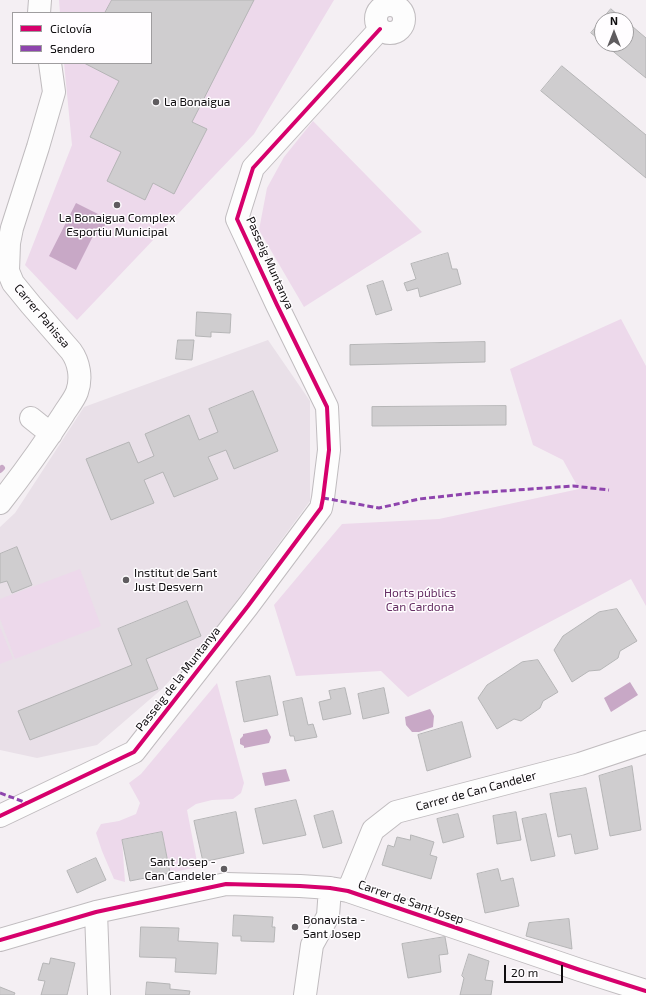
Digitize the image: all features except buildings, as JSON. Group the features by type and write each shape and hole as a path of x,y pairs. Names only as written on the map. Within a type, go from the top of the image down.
{"street":[{"path":"39,12 40,0"},
{"name":"Passeig Muntanya","path":"323,498 329,450 327,407 237,219 253,168 380,29 388,33 397,31 402,27 404,18 402,12 393,3"},
{"name":"Carrer Pahissa","path":"0,504 51,434 77,393 79,379 78,367 75,358 13,283 8,271 9,243 12,228 54,92 50,64"},
{"path":"31,418 51,434"},
{"name":"Passeig de la Muntanya","path":"0,816 134,752 257,594 321,508 323,498"},
{"name":"Carrer de Can Candeler","path":"305,995 312,945 328,916 339,890 373,830 396,812 580,764 646,742"},
{"name":"Carrer de Sant Josep","path":"0,940 96,912 226,884 300,886 339,890 646,992"},
{"path":"96,912 99,995"}],"shaded area":[{"path":"76,203 108,219 99,237 94,234 76,270 49,256"},
{"name":"Institut de Sant Just Desvern","path":"268,340 310,401 310,501 213,633 163,688 97,745 37,758 0,750 0,527 15,513 84,407"},
{"path":"630,682 638,695 611,712 604,698"},
{"path":"430,709 434,716 433,727 419,732 412,732 406,725 405,717"},
{"path":"267,729 271,737 269,743 244,748 244,746 240,744 240,739 243,734"},
{"path":"286,769 290,781 265,786 262,773"}],"green space":[{"name":"La Bonaigua Complex Esportiu Municipal","path":"59,0 334,0 254,134 77,320 25,265 72,145 64,64 152,64 152,12 60,12"},
{"path":"313,121 422,232 304,307 259,230 267,188 284,157"},
{"name":"Horts públics Can Cardona","path":"621,319 646,366 646,606 631,579 408,697 381,671 296,676 274,605 342,524 439,519 579,489 563,460 533,445 510,369"},
{"path":"80,569 101,626 15,659 0,619 0,599"},
{"path":"0,627 13,659 0,664"},
{"path":"217,683 244,783 241,793 233,799 212,800 196,804 187,810 198,867 170,873 162,832 122,840 125,882 114,879 96,833 101,824 119,821 136,814 140,803 129,783 141,774"}],"marked path":[{"path":"323,498 379,508 419,499 473,493 573,486 609,490"},
{"path":"0,793 27,803"}],"cycle path":[{"path":"0,816 134,752 248,606 321,508 329,450 327,407 237,219 253,168 380,29"},
{"path":"0,940 96,912 226,884 330,888 348,891 646,991"}],"place":[{"name":"La Bonaigua","path":"156,102"},
{"name":"La Bonaigua Complex Esportiu Municipal","path":"117,205"},
{"name":"Institut de Sant Just Desvern","path":"126,580"},
{"name":"Sant Josep - Can Candeler","path":"224,869"},
{"name":"Bonavista - Sant Josep","path":"295,927"}]}
